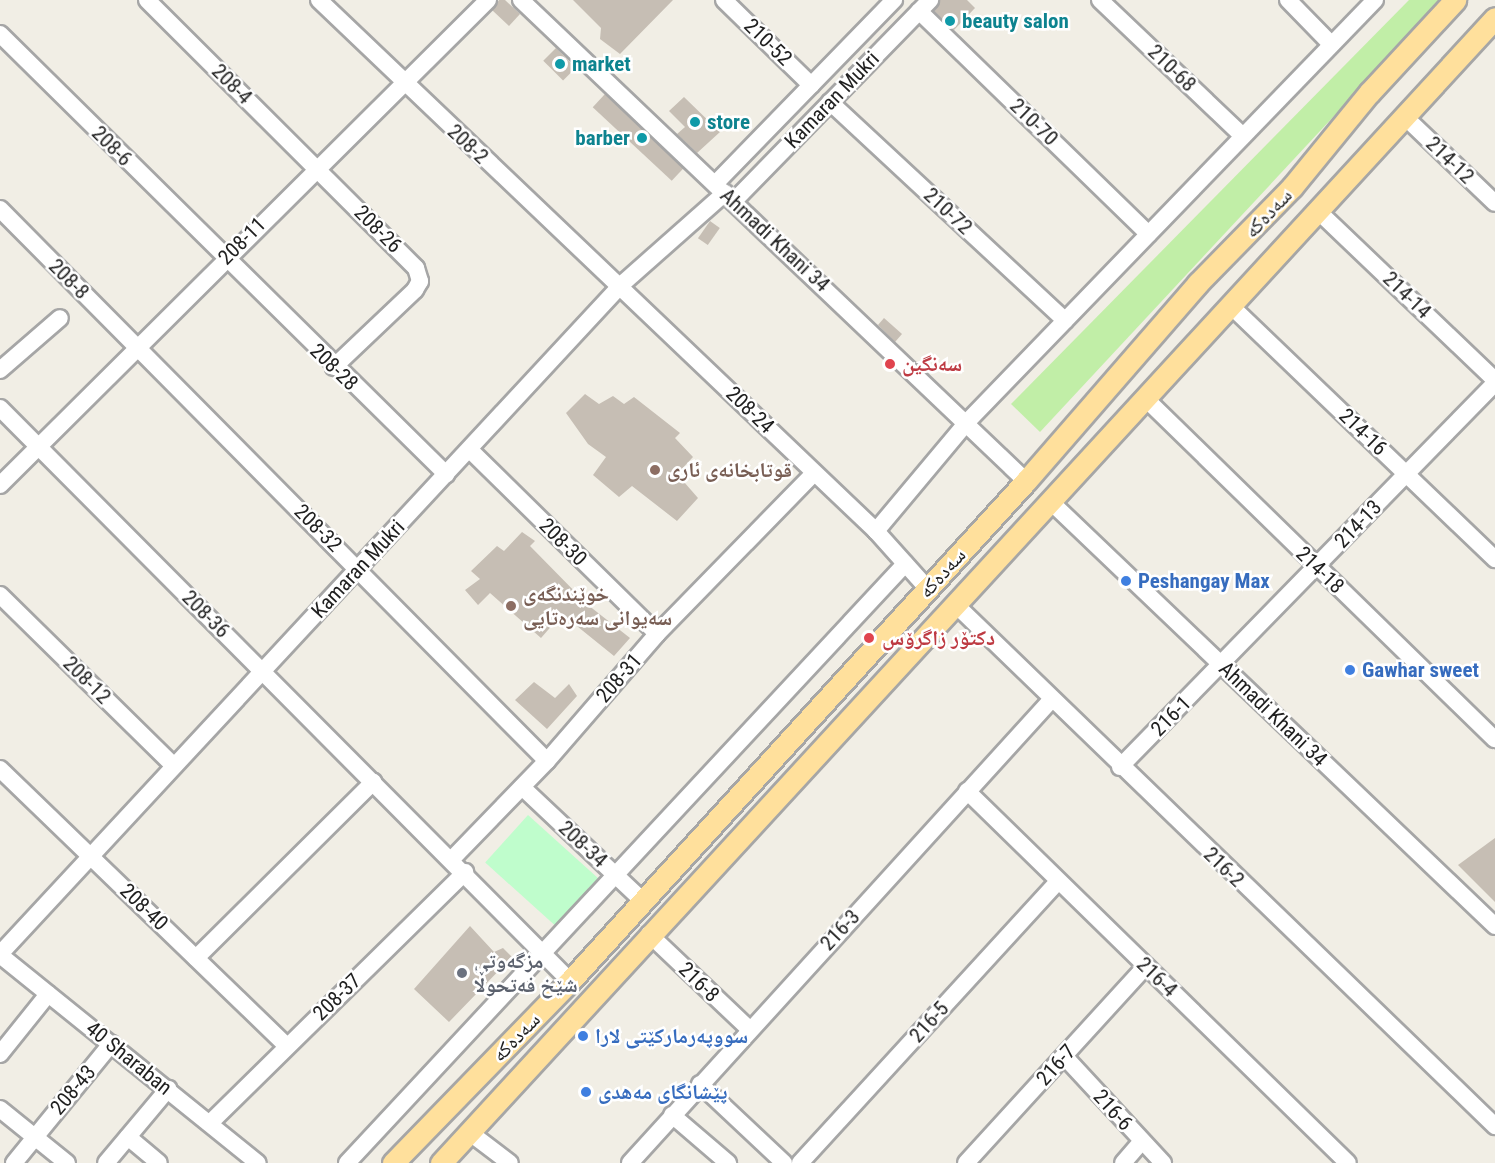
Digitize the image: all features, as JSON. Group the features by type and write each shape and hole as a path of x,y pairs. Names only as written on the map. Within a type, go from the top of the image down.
{"main road":[{"name":"سەدەکە","path":"393,1163 570,981 644,901 1026,481 1197,284 1232,252 1282,198 1370,93 1455,0"},
{"name":"سەدەکە","path":"441,1163 1495,18"},
{"path":"1282,198 1279,222 1290,229 1313,217"},
{"path":"1232,252 1249,247 1258,250 1262,260 1258,277"},
{"path":"753,781 761,793 774,800"},
{"path":"722,815 745,832"}],"street":[{"name":"208-4","path":"147,0 317,168"},
{"name":"208-2","path":"319,0 403,84 621,285"},
{"name":"208-11","path":"0,485 138,348 224,258 488,0"},
{"name":"Ahmadi Khani 34","path":"521,0 967,422 1026,481"},
{"name":"210-52","path":"724,0 811,85"},
{"name":"Kamaran Mukri","path":"725,192 811,85 894,0"},
{"name":"210-68","path":"1100,0 1243,136"},
{"path":"1288,0 1331,44"},
{"path":"876,531 967,422 1375,0"},
{"name":"Kamaran Mukri","path":"0,955 621,285 830,102 925,5"},
{"name":"210-70","path":"925,5 1148,234"},
{"name":"208-6","path":"0,34 224,258"},
{"name":"210-72","path":"830,102 1065,320"},
{"name":"214-12","path":"1405,117 1495,203"},
{"name":"208-26","path":"317,168 416,268 420,281 409,296 334,367"},
{"name":"208-8","path":"0,209 138,348"},
{"name":"214-14","path":"1313,217 1495,381"},
{"name":"208-28","path":"224,258 446,474"},
{"name":"208-24","path":"621,285 876,531 928,589"},
{"name":"214-16","path":"1231,306 1495,559"},
{"path":"0,370 60,318"},
{"name":"208-32","path":"138,348 547,761"},
{"name":"214-13","path":"1222,664 1495,381"},
{"name":"214-18","path":"1146,399 1495,739"},
{"name":"208-36","path":"0,408 37,448 465,872 570,981"},
{"name":"208-30","path":"470,450 657,634"},
{"name":"208-31","path":"451,860 547,761 657,634 814,473"},
{"name":"Ahmadi Khani 34","path":"1051,502 1495,926"},
{"path":"347,1163 905,564"},
{"name":"208-12","path":"0,595 174,766"},
{"name":"216-2","path":"956,605 1120,767 1495,1126"},
{"name":"216-1","path":"1120,767 1222,664"},
{"name":"216-3","path":"630,1163 749,1029 1053,699"},
{"name":"208-40","path":"0,769 287,1046"},
{"path":"196,958 373,782"},
{"name":"208-34","path":"522,787 644,901"},
{"name":"216-4","path":"967,791 1348,1163"},
{"name":"208-37","path":"210,1122 465,872"},
{"name":"216-5","path":"800,1163 1058,880"},
{"name":"216-8","path":"650,934 749,1029"},
{"name":"40 Sharaban","path":"0,955 258,1163"},
{"name":"216-7","path":"966,1163 1146,966"},
{"path":"0,1054 48,994"},
{"name":"208-43","path":"14,1163 111,1044"},
{"name":"216-6","path":"1064,1056 1141,1142 1163,1163"},
{"path":"700,1084 784,1163"},
{"path":"106,1163 168,1089"},
{"path":"0,1109 67,1163"},
{"path":"672,1115 728,1163"},
{"path":"469,1132 510,1163"},
{"path":"128,1137 159,1163"},
{"path":"1124,1163 1141,1142"}],"green space":[{"path":"1409,0 1442,0 1040,432 1011,404"},
{"path":"528,815 605,884 562,931 485,863"}],"building":[{"path":"499,0 505,0 520,14 509,26 492,10"},
{"path":"573,0 673,0 620,54 600,39 601,28"},
{"name":"beauty salon","path":"940,0 967,0 975,8 954,30 934,11"},
{"name":"market","path":"556,48 576,68 563,81 543,61"},
{"path":"605,94 684,168 672,181 593,107"},
{"name":"store","path":"684,97 720,132 697,153 677,134 685,127 669,111"},
{"path":"710,221 720,228 708,245 698,238"},
{"path":"884,318 902,334 895,342 878,325"},
{"path":"585,394 599,404 613,396 624,404 634,397 680,433 675,438 693,457 677,474 698,498 677,521 632,486 619,497 593,475 606,457 588,444 566,413"},
{"path":"522,532 535,541 530,546 588,605 630,638 614,656 562,614 541,638 490,593 478,605 465,590 480,579 471,571 497,546 504,551"},
{"path":"534,682 555,698 569,684 577,696 547,729 515,700"},
{"path":"1495,838 1495,902 1458,865"},
{"name":"مزگەوتی شێخ فەتحوڵا","path":"470,926 494,952 503,948 512,957 449,1022 414,989"}],"place":[{"name":"beauty salon","path":"950,21"},
{"name":"market","path":"560,64"},
{"name":"store","path":"695,122"},
{"name":"barber","path":"642,138"},
{"name":"سەنگین","path":"890,364"},
{"name":"قوتابخانەی ئاری","path":"655,470"},
{"name":"Peshangay Max","path":"1126,581"},
{"name":"خوێندنگەی سەیوانی سەرەتایی","path":"511,606"},
{"name":"دکتۆر زاگرۆس","path":"869,638"},
{"name":"Gawhar sweet","path":"1350,670"},
{"name":"مزگەوتی شێخ فەتحوڵا","path":"462,973"},
{"name":"سووپەرمارکێتی لارا","path":"583,1036"},
{"name":"پێشانگای مەهدی","path":"586,1092"}]}
